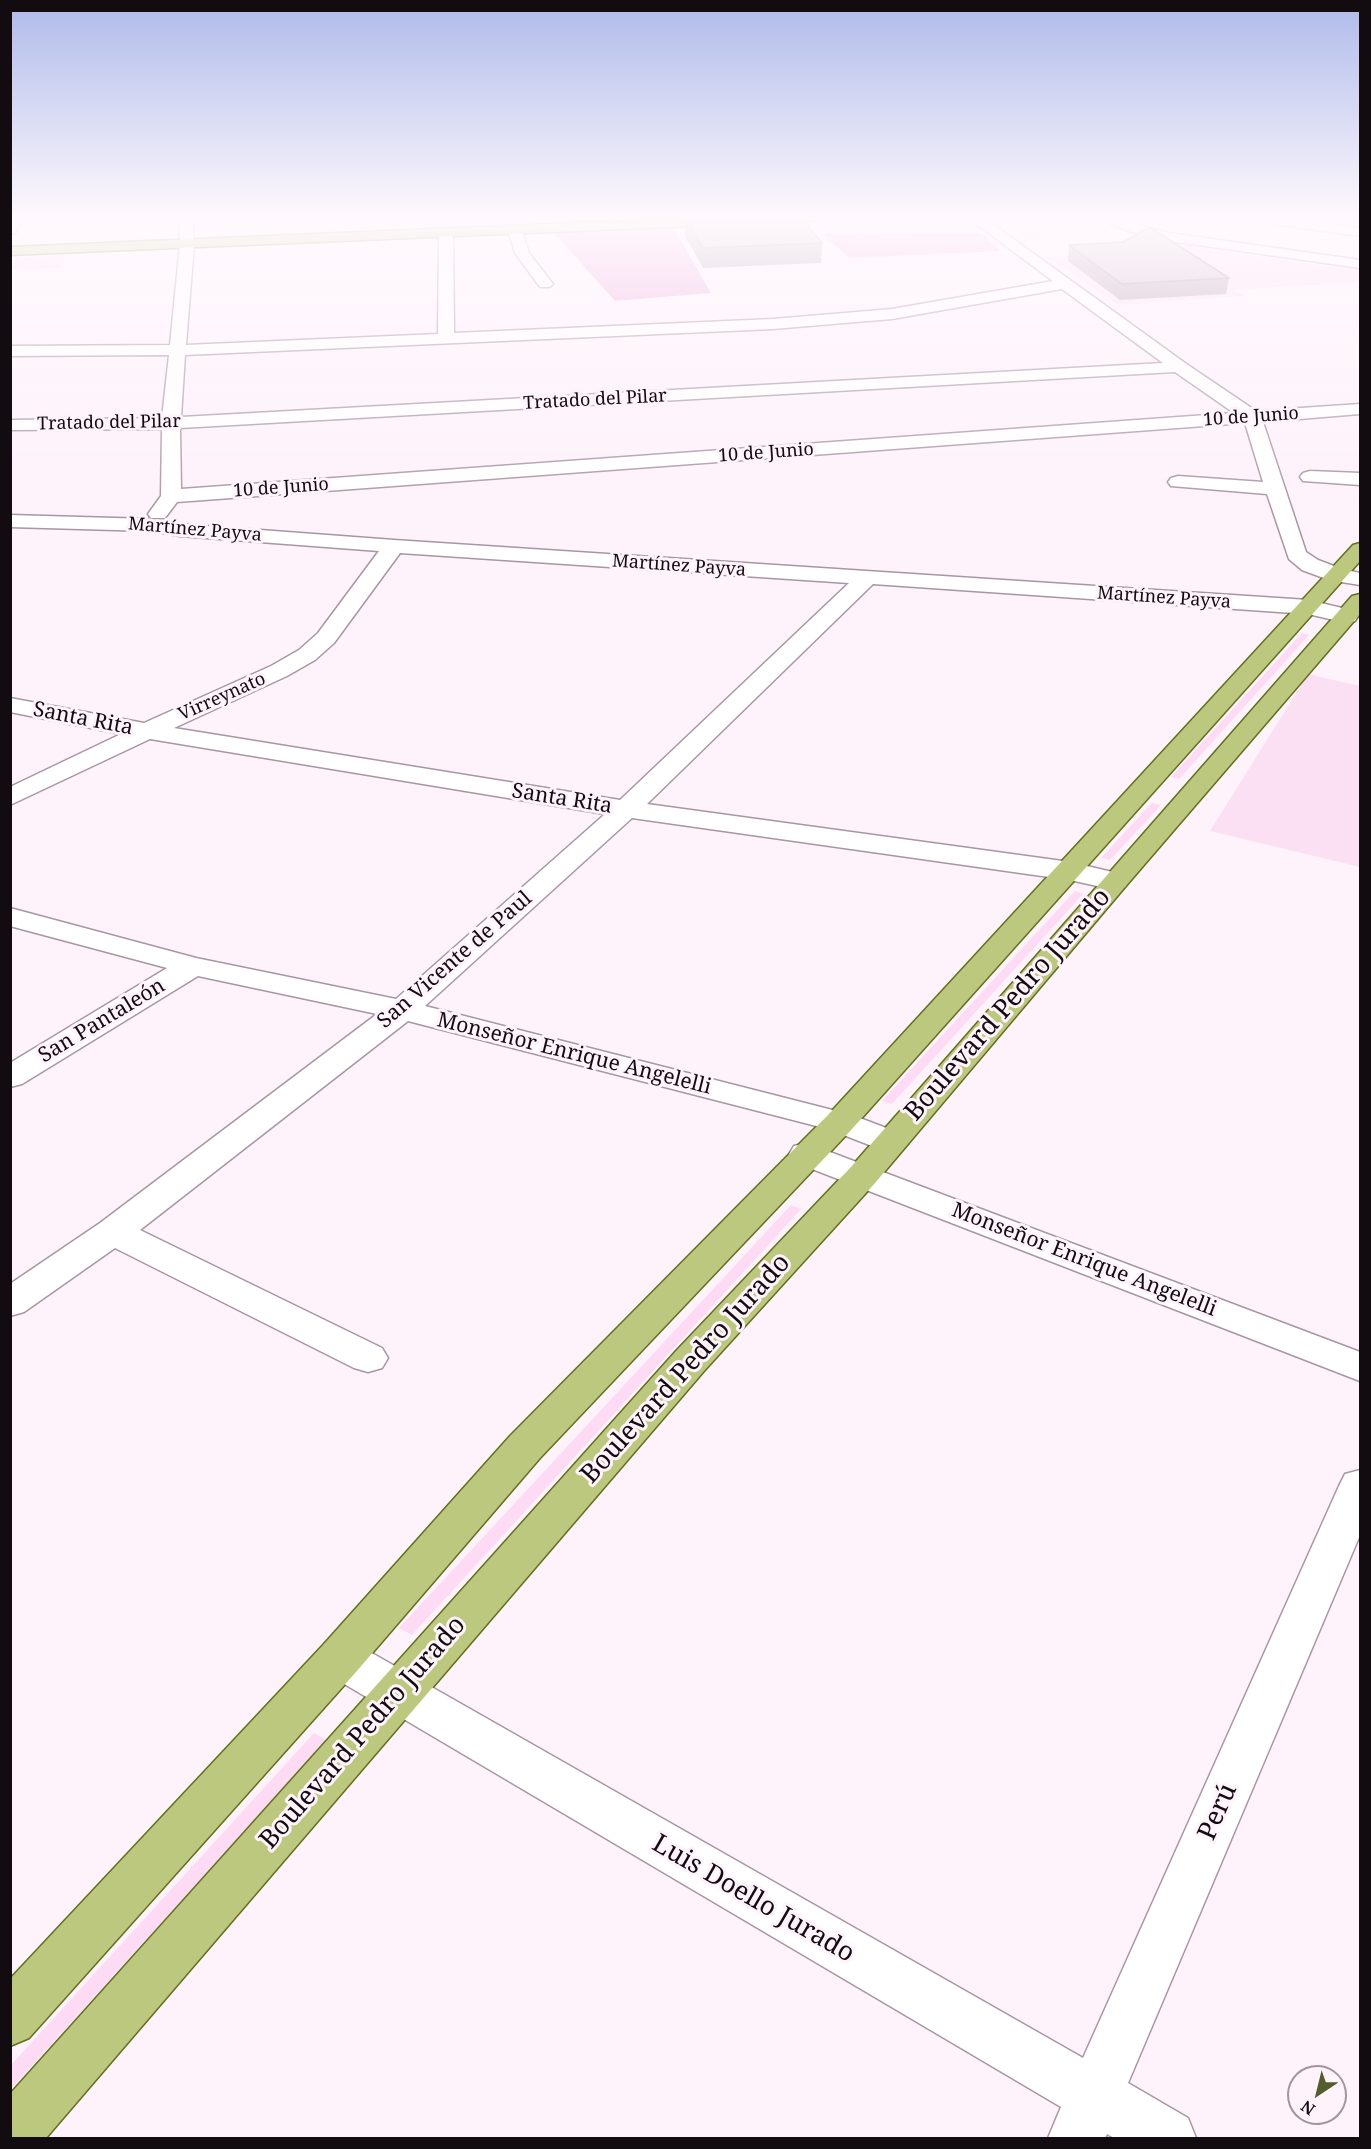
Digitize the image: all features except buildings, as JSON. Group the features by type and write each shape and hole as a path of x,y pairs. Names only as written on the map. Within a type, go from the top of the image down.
{"main road":[{"name":"Boulevard Pedro Jurado","path":"10,2019 340,1658 525,1447 806,1154 840,1122 1308,607 1353,584"},
{"name":"Boulevard Pedro Jurado","path":"10,2137 690,1361 862,1174 1190,796 1353,584"},
{"path":"1148,784 1190,796"}],"street":[{"path":"150,525 171,496 171,423 181,317"},
{"path":"446,317 446,339"},
{"path":"10,351 179,350 863,317"},
{"path":"1110,317 1252,417 1296,555 1310,565 1353,584"},
{"name":"Tratado del Pilar","path":"10,425 171,423 1179,367"},
{"name":"10 de Junio","path":"171,496 1360,409"},
{"path":"1310,477 1360,479"},
{"path":"1178,482 1276,489"},
{"name":"Martínez Payva","path":"10,521 150,525 180,530 394,546 1308,607"},
{"name":"Virreynato","path":"10,797 279,671 307,655 326,638 394,546"},
{"name":"San Vicente de Paul","path":"10,1303 113,1232 402,1010 626,809 866,579"},
{"name":"Santa Rita","path":"10,705 147,731 626,809 1070,871 1115,881"},
{"name":"Monseñor Enrique Angelelli","path":"10,917 193,966 402,1010 840,1122 890,1142"},
{"name":"San Pantaleón","path":"10,1077 193,966"},
{"name":"Monseñor Enrique Angelelli","path":"806,1154 1360,1368"},
{"path":"113,1232 368,1358"},
{"name":"Perú","path":"1085,2118 1360,1486"},
{"name":"Luis Doello Jurado","path":"340,1658 1085,2118 1168,2139"}],"shaded area":[{"path":"1302,633 1309,635 1179,779 1171,777"},
{"path":"1308,674 1360,686 1360,867 1210,831"},
{"path":"1152,803 1161,805 1110,860 1101,858"},
{"path":"1075,891 1083,894 892,1104 882,1101"},
{"path":"791,1205 801,1209 412,1635 399,1628"},
{"path":"314,1733 326,1740 11,2089 11,2065"}]}
